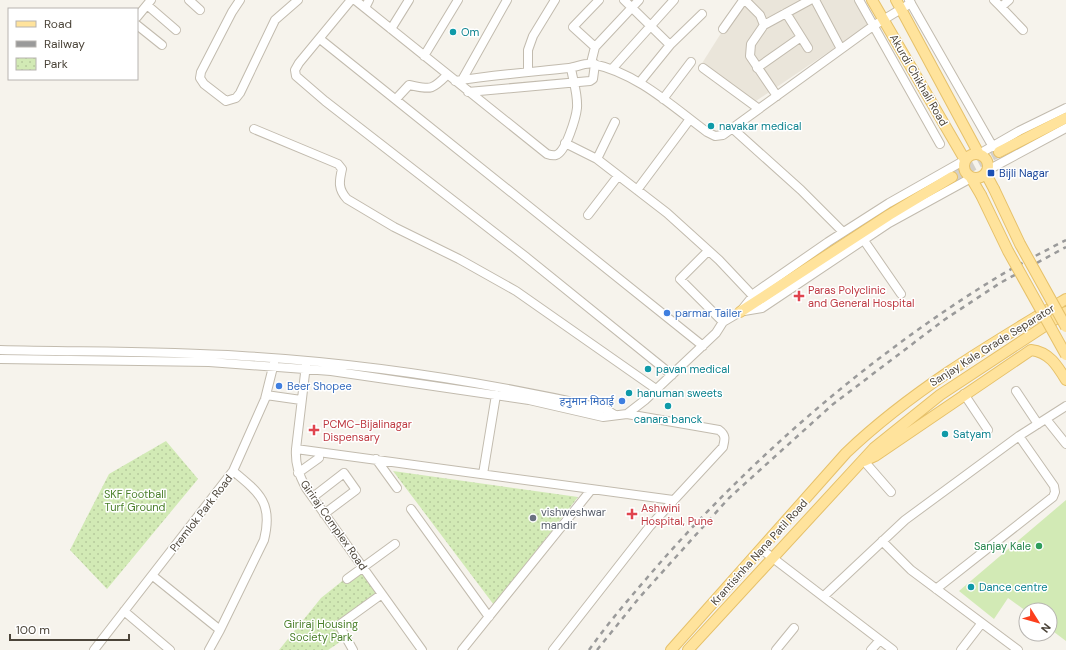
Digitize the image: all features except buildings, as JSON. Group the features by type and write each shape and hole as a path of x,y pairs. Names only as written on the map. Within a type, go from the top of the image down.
{"main road":[{"name":"Akurdi Chikhali Road","path":"872,0 965,160"},
{"name":"Akurdi Chikhali Road","path":"896,0 979,154"},
{"path":"996,149 1066,118"},
{"path":"1066,328 1020,244 987,172 986,158 979,154 971,155 965,160 965,172 971,178 981,195 1012,258 1066,355"},
{"path":"971,178 979,178 987,172"},
{"path":"740,312 890,215 952,177"},
{"name":"Sanjay Kale Grade Separator","path":"846,453 862,438 930,383 1066,299"},
{"name":"Sanjay Kale Grade Separator","path":"861,462 874,448 940,395 1066,312"},
{"path":"861,462 875,456 1030,350 1048,355 1054,361 1066,380"},
{"path":"862,438 874,448"},
{"name":"Krantisinha Nana Patil Road","path":"671,650 846,453"},
{"name":"Krantisinha Nana Patil Road","path":"688,650 861,462"}],"street":[{"path":"189,0 200,10"},
{"path":"240,0 232,12 201,72 200,78 204,84 226,101 236,98 240,93 275,20 298,0"},
{"path":"351,0 299,63 295,70 296,76 325,101 526,257 672,375"},
{"path":"355,0 448,75 458,80 468,92 547,154 556,155 565,143 573,123 577,107 576,90 571,68"},
{"path":"365,8 369,0"},
{"path":"391,29 409,0"},
{"path":"424,56 458,0"},
{"path":"458,80 507,0"},
{"path":"528,71 528,50 552,3 543,0"},
{"path":"595,47 573,27 599,0"},
{"path":"624,0 670,45"},
{"path":"468,92 592,80 595,47 639,0"},
{"path":"612,69 674,0"},
{"path":"776,96 750,56 751,44 764,25 810,0"},
{"path":"815,0 841,49"},
{"path":"859,0 940,144"},
{"path":"994,0 1023,30"},
{"path":"1001,7 1008,0"},
{"path":"458,80 528,71 571,68 593,64 612,69 640,82 715,136 723,135 873,26 901,9 910,1 996,149"},
{"path":"722,29 742,2 747,2 760,15 764,25"},
{"path":"138,16 149,3 176,30"},
{"path":"786,13 808,48"},
{"path":"640,82 670,45 702,14"},
{"path":"138,25 162,45"},
{"path":"757,68 801,37"},
{"path":"320,39 703,346"},
{"path":"663,99 691,62"},
{"path":"703,68 759,108"},
{"path":"396,99 409,85 429,88 435,86 448,75"},
{"path":"979,154 996,149 1066,108"},
{"path":"637,190 690,119"},
{"path":"597,159 615,122"},
{"path":"732,128 801,190 843,232"},
{"path":"987,172 1066,128"},
{"path":"254,129 338,164 342,169 339,186 348,199 394,227 498,280 656,389"},
{"path":"565,143 597,159 667,213 753,296"},
{"path":"740,312 753,296 843,232 889,203 965,160"},
{"path":"588,215 618,176"},
{"path":"627,414 716,334 723,322 740,312 762,308 863,239 971,178"},
{"path":"863,239 901,294"},
{"path":"708,251 680,279 723,322"},
{"path":"0,350 210,354 306,360 531,392 605,409 615,415"},
{"name":"Premlok Park Road","path":"94,650 234,471 266,394 274,368 273,358"},
{"path":"0,359 209,362 274,368 331,371 529,400 603,417 627,414 720,430 724,434 725,440 723,447 673,500 586,606 553,650"},
{"name":"Giriraj Complex Road","path":"306,360 295,462 298,473 324,514 422,650"},
{"path":"1016,391 1038,424"},
{"path":"266,394 301,400"},
{"path":"964,394 988,430"},
{"path":"483,474 496,395"},
{"path":"824,596 905,520 1019,436 1066,406"},
{"path":"1046,419 1066,444"},
{"path":"936,589 1053,497 1055,492 1054,486 1019,436"},
{"path":"296,449 673,500"},
{"path":"298,473 319,458"},
{"path":"376,459 397,488"},
{"path":"861,462 891,492"},
{"path":"209,650 264,540 267,528 266,507 261,496 252,486 234,471"},
{"path":"313,497 344,473 356,490 324,514"},
{"path":"462,650 591,490"},
{"path":"411,509 489,617"},
{"path":"882,541 896,557 981,624 1018,650"},
{"path":"347,580 394,544"},
{"path":"761,549 893,650"},
{"path":"153,576 220,630"},
{"path":"353,650 339,625 382,594"},
{"path":"124,611 170,650"},
{"path":"961,650 981,624"},
{"path":"777,650 794,628"},
{"path":"871,650 880,640"}],"shaded area":[{"path":"742,0 854,0 870,24 750,105 699,68"}],"green space":[{"name":"SKF Football Turf Ground","path":"166,441 198,479 107,589 70,550 109,474"},
{"path":"393,471 578,497 494,605"},
{"name":"Sanjay Kale","path":"1066,500 1066,641 1058,635 1058,602 1018,602 1018,605 1008,598 994,619 959,591"},
{"name":"Giriraj Housing Society Park","path":"361,566 382,594 340,624 346,638 328,650 279,650 321,598"}],"tunnel":[{"path":"952,177 999,152"}],"railway":[{"path":"589,650 605,628 659,564 696,524 735,484 817,409 860,373 905,339 950,308 1005,273 1066,240"},
{"path":"597,650 639,598 729,498 832,405 944,320 1000,283 1066,247"}],"place":[{"name":"Om","path":"453,32"},
{"name":"navakar medical","path":"711,126"},
{"name":"Bijli Nagar","path":"991,173"},
{"name":"Paras Polyclinic and General Hospital","path":"799,296"},
{"name":"parmar Tailer","path":"667,313"},
{"name":"pavan medical","path":"648,369"},
{"name":"Beer Shopee","path":"279,386"},
{"name":"hanuman sweets","path":"629,393"},
{"name":"हनुमान मिठाई","path":"622,401"},
{"name":"canara banck","path":"668,406"},
{"name":"PCMC-Bijalinagar Dispensary","path":"314,430"},
{"name":"Satyam","path":"945,434"},
{"name":"Ashwini Hospital, Pune","path":"632,514"},
{"name":"vishweshwar mandir","path":"533,518"},
{"name":"Sanjay Kale","path":"1039,546"},
{"name":"Dance centre","path":"971,587"}]}
